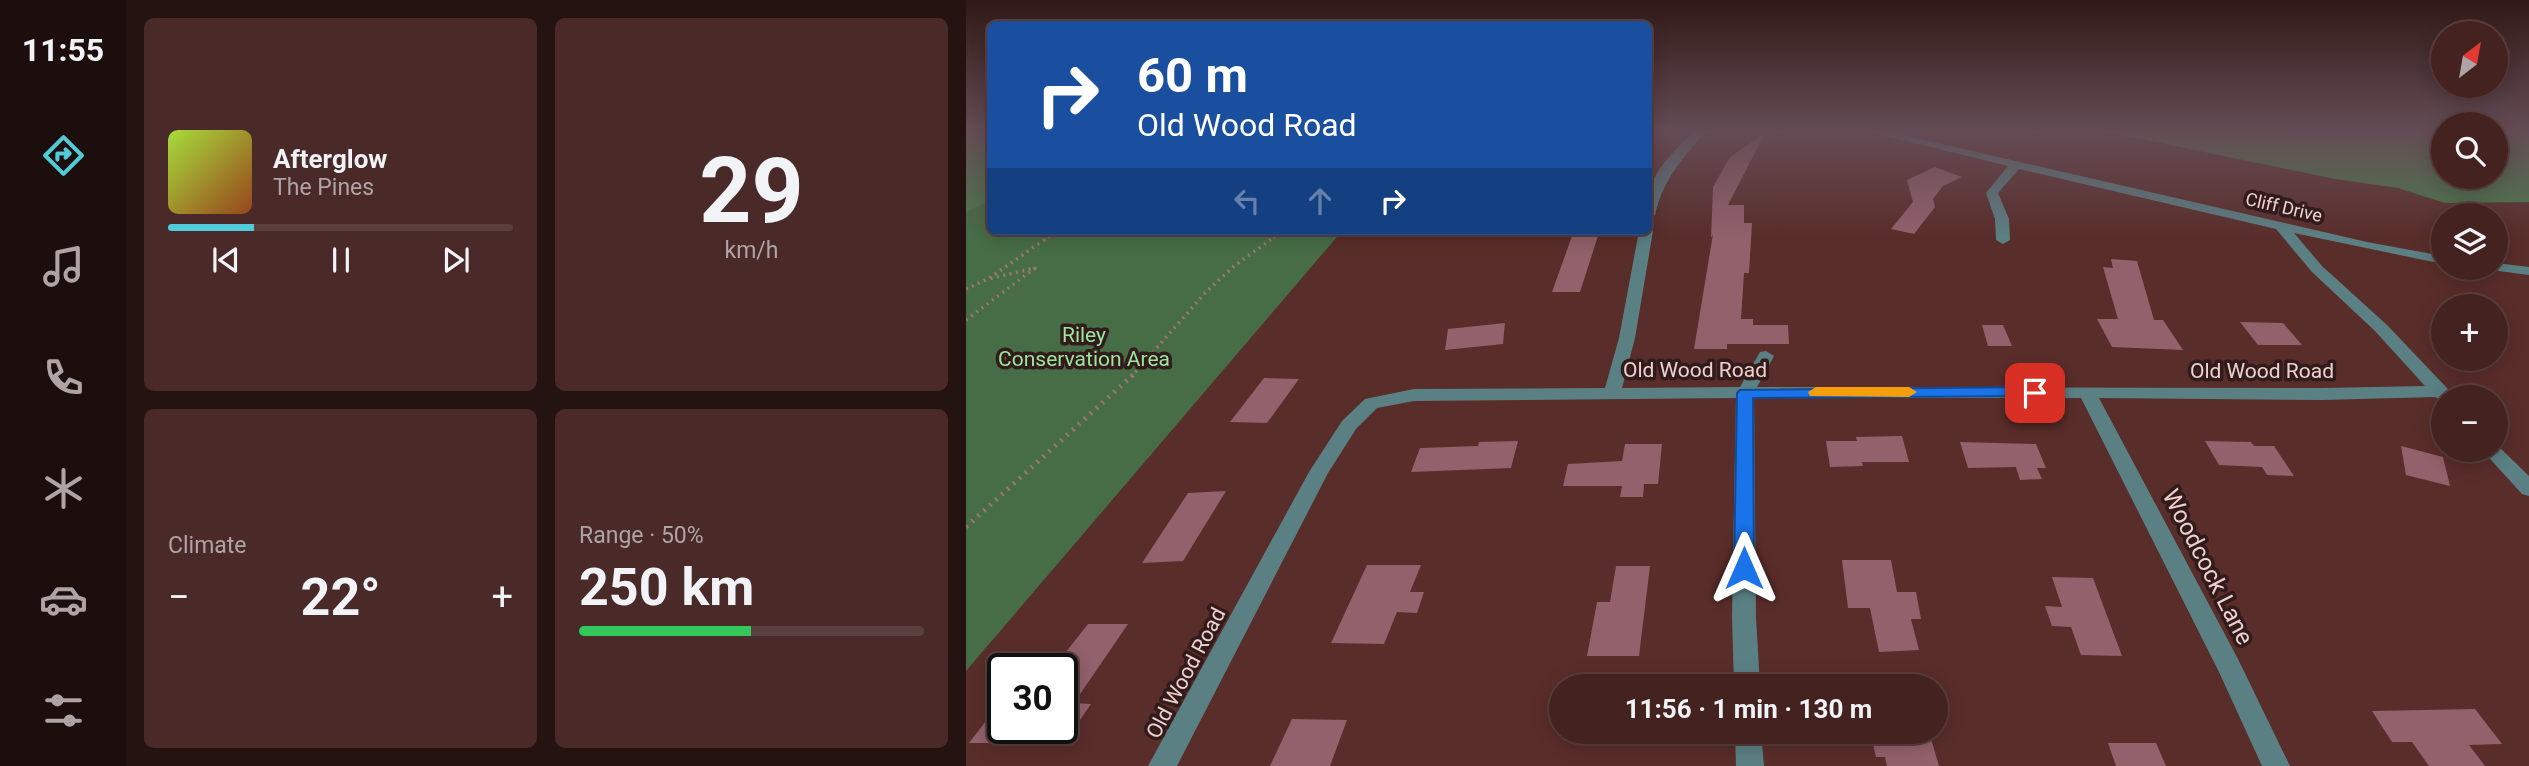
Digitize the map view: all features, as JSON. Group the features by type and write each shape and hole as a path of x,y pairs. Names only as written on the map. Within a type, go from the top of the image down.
{"street":[{"path":"1652,205 1668,167"},
{"path":"2003,240 2002,219 1992,193 2015,167"},
{"name":"Cliff Drive","path":"2024,167 2431,257"},
{"path":"2281,226 2317,269 2381,328 2434,385"},
{"path":"1612,393 1627,338 1645,235"},
{"path":"2508,268 2529,271"},
{"path":"1746,674 1744,617 1745,393 1766,356"},
{"name":"Old Wood Road","path":"1162,766 1320,472 1349,425 1371,403 1414,395 1612,393 2431,394"},
{"name":"Woodcock Lane","path":"2088,393 2229,667 2276,766"},
{"path":"2503,462 2529,489"},
{"path":"1749,744 1750,766"}],"path":[{"path":"966,289 988,279 1052,235"},
{"path":"968,524 1133,375 1206,292 1233,267 1277,235"},
{"path":"966,320 1035,268 988,279"}],"green space":[{"name":"Riley Conservation Area","path":"966,167 987,167 987,235 1339,235 966,671"},
{"path":"966,167 987,167 987,202 966,212"},
{"path":"2276,167 2431,167 2431,189 2508,189 2508,167 2529,167 2529,202 2445,203 2398,188"}],"building":[{"path":"1724,167 1748,167 1728,205 1744,205 1744,223 1752,223 1749,273 1744,273 1741,319 1753,319 1753,325 1788,325 1789,344 1727,344 1727,349 1694,349 1713,234 1711,238 1713,187"},
{"path":"1935,167 1962,177 1943,186 1933,199 1935,207 1914,234 1891,229 1913,202 1907,180"},
{"path":"1572,236 1598,236 1580,292 1552,292"},
{"path":"2111,259 2137,261 2154,320 2163,320 2183,350 2112,347 2097,319 2118,319 2103,267 2113,268"},
{"path":"2240,322 2283,323 2302,345 2258,345"},
{"path":"1505,323 1503,344 1445,350 1448,329"},
{"path":"1982,325 2003,325 2012,346 1988,346"},
{"path":"1264,378 1299,379 1267,423 1230,422"},
{"path":"1902,436 1909,462 1862,462 1863,466 1830,467 1826,441"},
{"path":"1518,441 1511,468 1411,472 1420,448 1478,446 1479,442"},
{"path":"2205,441 2251,442 2254,446 2274,446 2294,476 2267,475 2262,467 2219,465"},
{"path":"1960,442 2036,444 2046,468 2037,468 2042,479 2020,480 2016,467 1968,468"},
{"path":"1625,444 1662,444 1658,484 1644,484 1643,497 1620,497 1622,486 1563,486 1568,464 1622,461"},
{"path":"2401,446 2431,454 2431,462 2444,462 2450,486 2406,475"},
{"path":"1226,491 1183,561 1142,563 1188,493"},
{"path":"1842,560 1891,560 1897,592 1916,592 1921,619 1911,619 1919,650 1879,652 1870,608 1848,608"},
{"path":"1367,565 1421,565 1410,592 1424,592 1417,613 1397,612 1384,644 1331,643"},
{"path":"1616,566 1650,566 1639,656 1587,656 1597,602 1610,602"},
{"path":"2052,577 2093,578 2122,656 2081,655 2071,627 2052,626 2045,606 2062,607"},
{"path":"1088,624 1128,624 1078,697 1078,653 1065,653"},
{"path":"1078,703 1091,704 1078,723"},
{"path":"2475,709 2502,744 2469,745 2485,766 2429,766 2412,742 2392,742 2372,711"},
{"path":"1292,719 1347,720 1330,766 1270,766"},
{"path":"987,720 987,743 969,743"},
{"path":"2108,743 2156,743 2166,766 2116,766"},
{"path":"1873,744 1933,744 1939,766 1887,766 1885,757 1876,757"}],"slow traffic":[{"path":"1816,392 1909,392"}],"route":[{"path":"1744,568 1745,393 2035,393"}]}
